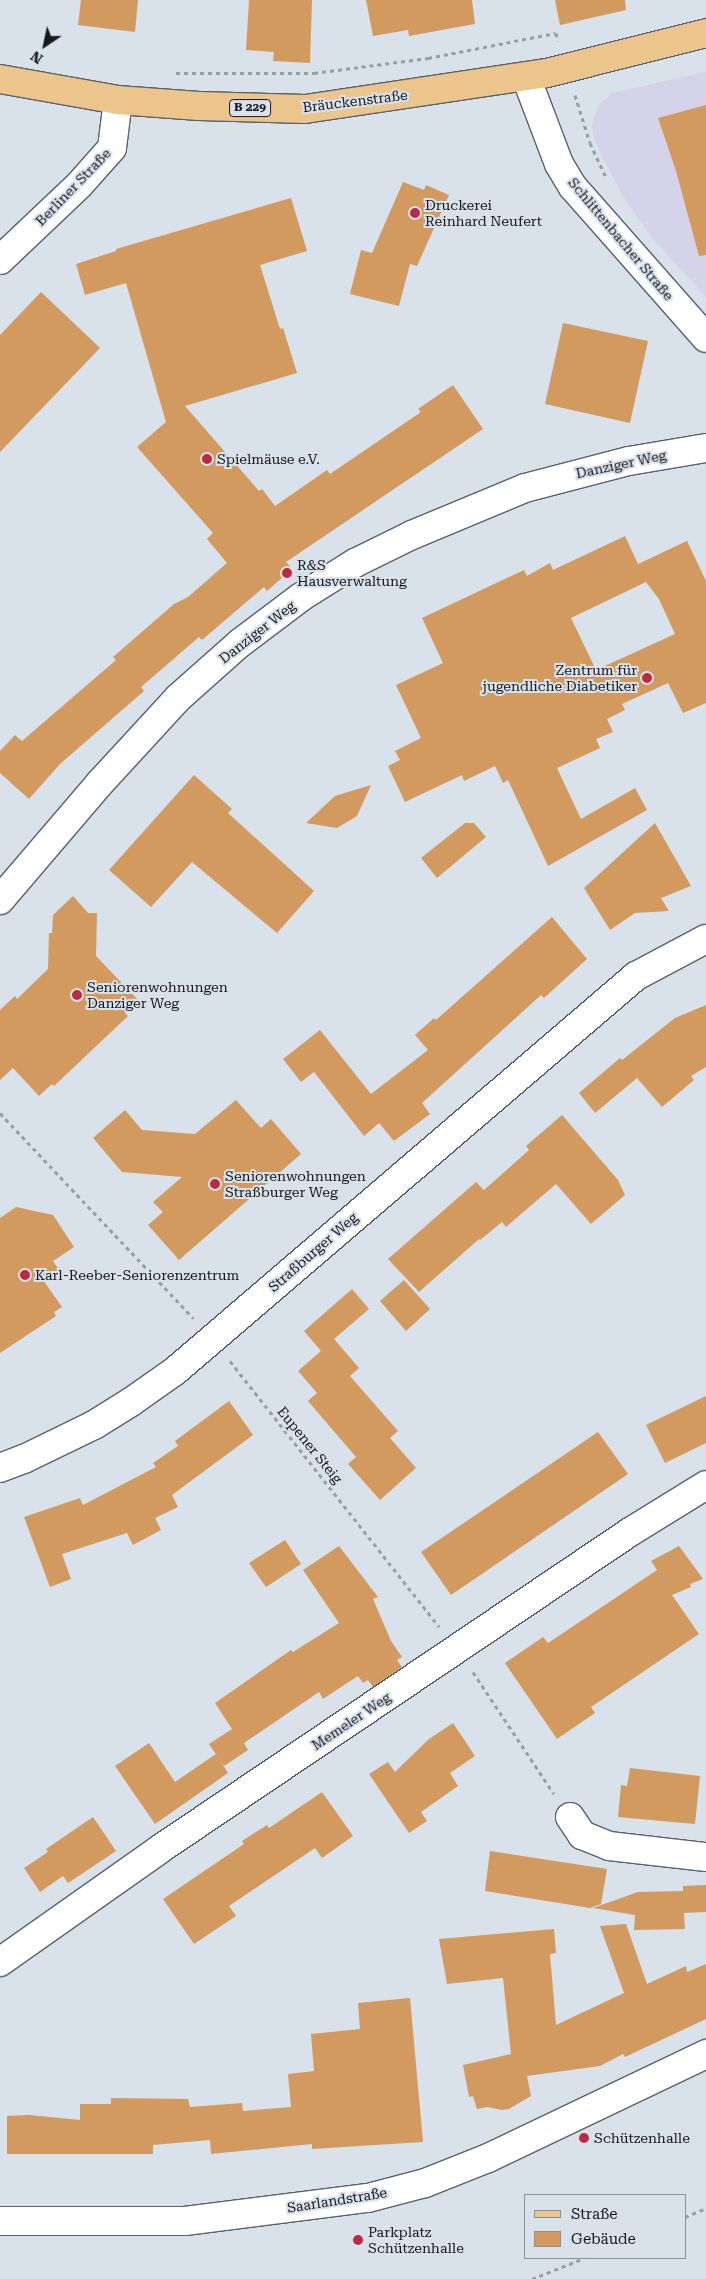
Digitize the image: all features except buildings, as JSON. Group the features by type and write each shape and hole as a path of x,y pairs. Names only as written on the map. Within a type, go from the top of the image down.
{"main road":[{"name":"Bräuckenstraße","path":"0,79 118,100 199,106 305,109 526,77 706,33"}],"street":[{"name":"Schlittenbacher Straße","path":"526,77 559,164 573,187 706,338"},
{"name":"Berliner Straße","path":"0,260 80,184 112,148 118,100"},
{"name":"Danziger Weg","path":"0,900 99,784 178,698 240,643 301,597 355,563 412,535 525,488 630,460 706,448"},
{"name":"Straßburger Weg","path":"0,1468 55,1444 131,1402 213,1339 636,976 706,939"},
{"name":"Memeler Weg","path":"0,1962 160,1849 630,1532 706,1485"},
{"path":"570,1817 582,1835 609,1846 706,1857"},
{"name":"Saarlandstraße","path":"0,2221 185,2221 368,2198 425,2183 488,2158 706,2054"}],"path":[{"name":"Eupener Steig","path":"0,1113 213,1339 457,1650 570,1817"},
{"path":"686,2217 706,2208"},
{"path":"532,2279 582,2259"}],"shaded area":[{"path":"706,72 706,297 652,238 624,198 600,153 593,136 592,124 599,105 612,93"}],"place":[{"name":"Druckerei Reinhard Neufert","path":"415,213"},
{"name":"Spielmäuse e.V.","path":"207,459"},
{"name":"R&S Hausverwaltung","path":"287,573"},
{"name":"Zentrum für jugendliche Diabetiker","path":"647,678"},
{"name":"Seniorenwohnungen Danziger Weg","path":"77,995"},
{"name":"Seniorenwohnungen Straßburger Weg","path":"215,1184"},
{"name":"Karl-Reeber-Seniorenzentrum","path":"25,1275"},
{"name":"Schützenhalle","path":"584,2138"},
{"name":"Parkplatz Schützenhalle","path":"358,2240"}]}
